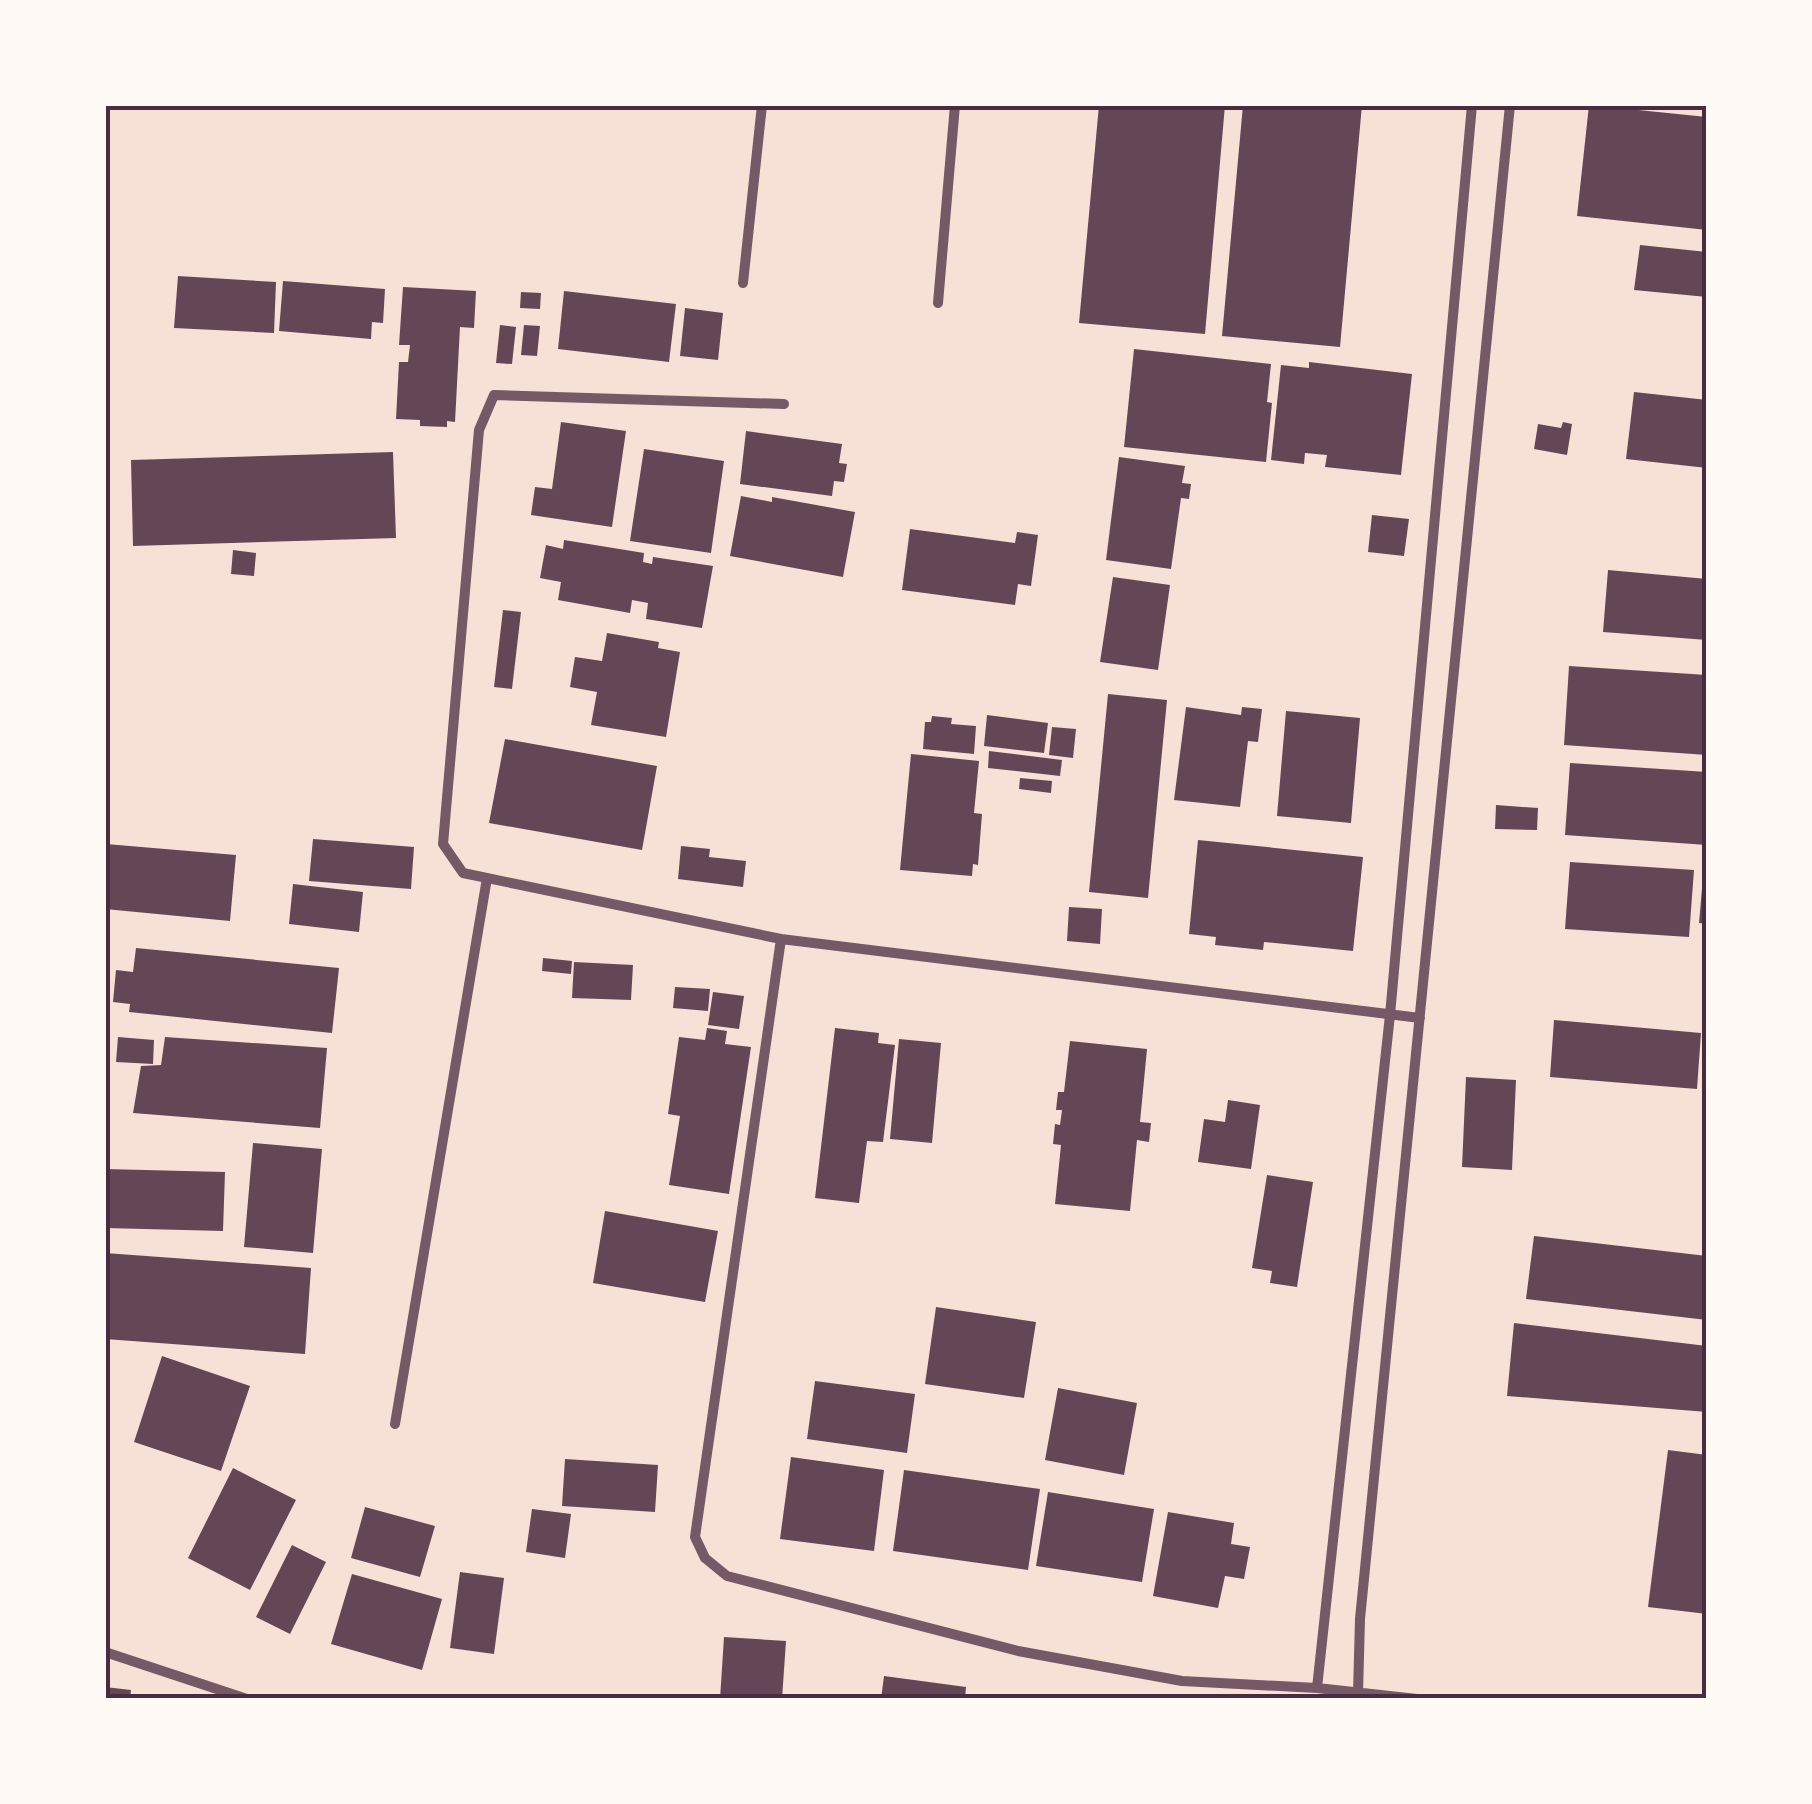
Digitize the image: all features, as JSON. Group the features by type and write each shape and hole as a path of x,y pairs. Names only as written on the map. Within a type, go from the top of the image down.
{"street":[{"path":"743,283 762,105"},
{"path":"938,303 956,105"},
{"path":"1317,1688 1390,1015 1472,105"},
{"path":"1358,1693 1362,1600 1510,105"},
{"path":"784,404 494,395 479,430 443,844 464,873 781,939 1420,1018"},
{"path":"395,1424 487,878"},
{"path":"781,939 695,1537 705,1558 728,1576 1018,1651 1182,1681 1317,1688 1418,1699"},
{"path":"105,1652 247,1699"}],"building":[{"path":"1099,105 1225,105 1205,334 1079,323"},
{"path":"1243,105 1362,105 1340,347 1222,336"},
{"path":"1589,105 1707,117 1707,230 1577,216"},
{"path":"1640,245 1707,252 1707,297 1634,290"},
{"path":"178,276 276,282 274,333 174,328"},
{"path":"283,281 385,289 383,323 372,322 371,339 279,331"},
{"path":"403,287 476,291 474,328 460,327 455,422 447,421 447,427 420,426 420,420 396,419 399,362 408,362 410,345 399,345"},
{"path":"564,291 676,304 669,362 558,349"},
{"path":"521,292 541,293 540,309 520,308"},
{"path":"685,308 723,313 718,360 680,356"},
{"path":"500,325 516,327 512,364 496,363"},
{"path":"524,325 540,326 537,356 521,355"},
{"path":"1134,349 1271,364 1266,462 1124,447"},
{"path":"1309,362 1412,374 1401,475 1325,467 1327,455 1305,453 1304,464 1271,460 1281,365 1309,368"},
{"path":"1634,392 1707,400 1707,468 1626,459"},
{"path":"561,422 626,431 612,527 531,515 535,487 552,489"},
{"path":"1563,422 1572,424 1567,455 1534,449 1538,424 1561,428"},
{"path":"746,431 842,444 839,463 847,464 844,482 834,481 832,496 740,484"},
{"path":"644,449 724,461 711,553 630,541"},
{"path":"393,452 396,538 133,546 131,460"},
{"path":"1119,457 1185,466 1182,483 1191,484 1189,499 1181,498 1171,569 1106,560"},
{"path":"741,496 772,502 772,497 855,512 843,577 730,556"},
{"path":"1372,515 1409,519 1404,556 1368,552"},
{"path":"910,529 1015,543 1017,532 1038,535 1031,586 1018,584 1015,605 902,590"},
{"path":"564,540 644,553 643,562 652,564 653,557 713,566 702,628 646,619 648,603 632,600 630,613 558,600 561,582 540,578 546,545 563,549"},
{"path":"233,550 256,553 254,576 231,574"},
{"path":"1608,570 1707,579 1707,640 1603,632"},
{"path":"1113,577 1170,585 1158,670 1100,662"},
{"path":"503,610 521,612 512,689 494,687"},
{"path":"607,633 659,642 658,648 680,652 666,737 591,725 597,692 570,687 575,657 602,661"},
{"path":"1569,666 1707,675 1707,755 1564,745"},
{"path":"1108,694 1167,700 1148,898 1089,892"},
{"path":"1186,707 1241,715 1242,707 1262,709 1258,742 1248,741 1240,807 1174,800"},
{"path":"1286,711 1360,718 1351,823 1277,816"},
{"path":"987,715 1048,723 1044,753 984,746"},
{"path":"932,716 952,718 951,724 976,726 974,754 923,749 925,722 931,722"},
{"path":"1052,727 1076,729 1073,758 1049,755"},
{"path":"505,739 657,766 642,850 489,823"},
{"path":"989,751 1062,760 1060,776 988,768"},
{"path":"911,754 979,761 974,813 982,814 978,865 973,864 972,876 900,870"},
{"path":"1570,763 1707,772 1707,845 1565,835"},
{"path":"1020,778 1052,781 1051,793 1019,789"},
{"path":"1496,805 1538,808 1537,830 1495,829"},
{"path":"313,839 414,847 411,889 309,881"},
{"path":"1198,840 1363,857 1353,951 1264,942 1263,950 1215,945 1216,937 1189,934"},
{"path":"106,844 236,855 230,921 105,909"},
{"path":"681,846 710,849 709,857 746,861 743,887 678,879"},
{"path":"1570,862 1694,870 1689,937 1565,929"},
{"path":"1707,865 1707,924 1699,923"},
{"path":"293,884 363,892 359,932 289,924"},
{"path":"1069,907 1102,909 1100,944 1067,941"},
{"path":"136,948 339,968 332,1033 129,1012 130,1004 113,1002 116,970 133,972"},
{"path":"543,958 572,961 571,974 542,971"},
{"path":"574,962 633,965 631,1000 572,998"},
{"path":"675,987 710,989 708,1011 673,1008"},
{"path":"713,992 744,996 739,1029 708,1025"},
{"path":"1554,1020 1701,1033 1697,1089 1550,1077"},
{"path":"707,1028 727,1031 725,1044 751,1047 729,1194 669,1185 680,1116 668,1114 679,1037 705,1040"},
{"path":"835,1028 879,1033 878,1043 895,1045 883,1142 867,1141 859,1203 815,1198"},
{"path":"118,1037 154,1040 153,1064 116,1062"},
{"path":"165,1037 327,1048 320,1128 133,1113 141,1066 161,1065"},
{"path":"899,1039 941,1043 932,1143 890,1139"},
{"path":"1070,1041 1147,1049 1140,1122 1151,1123 1149,1142 1137,1140 1130,1211 1055,1204 1061,1145 1053,1144 1055,1124 1060,1125 1062,1110 1056,1110 1058,1092 1064,1092"},
{"path":"1466,1077 1516,1080 1512,1170 1462,1167"},
{"path":"1228,1100 1260,1105 1251,1169 1198,1162 1204,1119 1225,1122"},
{"path":"253,1143 322,1149 313,1253 244,1247"},
{"path":"105,1169 225,1172 223,1231 105,1228"},
{"path":"1267,1175 1313,1182 1297,1287 1270,1283 1272,1271 1252,1268"},
{"path":"605,1211 718,1231 705,1302 593,1283"},
{"path":"1534,1236 1707,1256 1707,1320 1526,1299"},
{"path":"105,1253 311,1268 305,1354 105,1339"},
{"path":"936,1307 1036,1322 1024,1398 925,1384"},
{"path":"1514,1323 1707,1346 1707,1412 1507,1396"},
{"path":"162,1356 250,1386 221,1471 134,1442"},
{"path":"815,1381 915,1394 907,1453 807,1439"},
{"path":"1058,1388 1137,1403 1124,1475 1045,1460"},
{"path":"1668,1450 1707,1455 1707,1614 1648,1607"},
{"path":"791,1457 884,1470 874,1551 780,1539"},
{"path":"565,1459 658,1465 655,1512 562,1506"},
{"path":"233,1468 296,1500 250,1590 188,1558"},
{"path":"904,1470 1040,1489 1028,1570 893,1551"},
{"path":"1048,1492 1154,1509 1142,1582 1036,1566"},
{"path":"365,1507 435,1526 420,1577 351,1558"},
{"path":"532,1509 571,1514 565,1558 526,1552"},
{"path":"1168,1512 1234,1523 1231,1544 1250,1547 1244,1579 1225,1576 1218,1608 1153,1596"},
{"path":"292,1545 326,1562 290,1634 256,1617"},
{"path":"460,1572 504,1578 494,1654 450,1648"},
{"path":"352,1574 442,1599 422,1670 331,1644"},
{"path":"724,1637 786,1641 782,1699 720,1699"},
{"path":"884,1676 966,1687 965,1699 881,1699"},
{"path":"105,1687 131,1690 130,1699 105,1699"}]}
